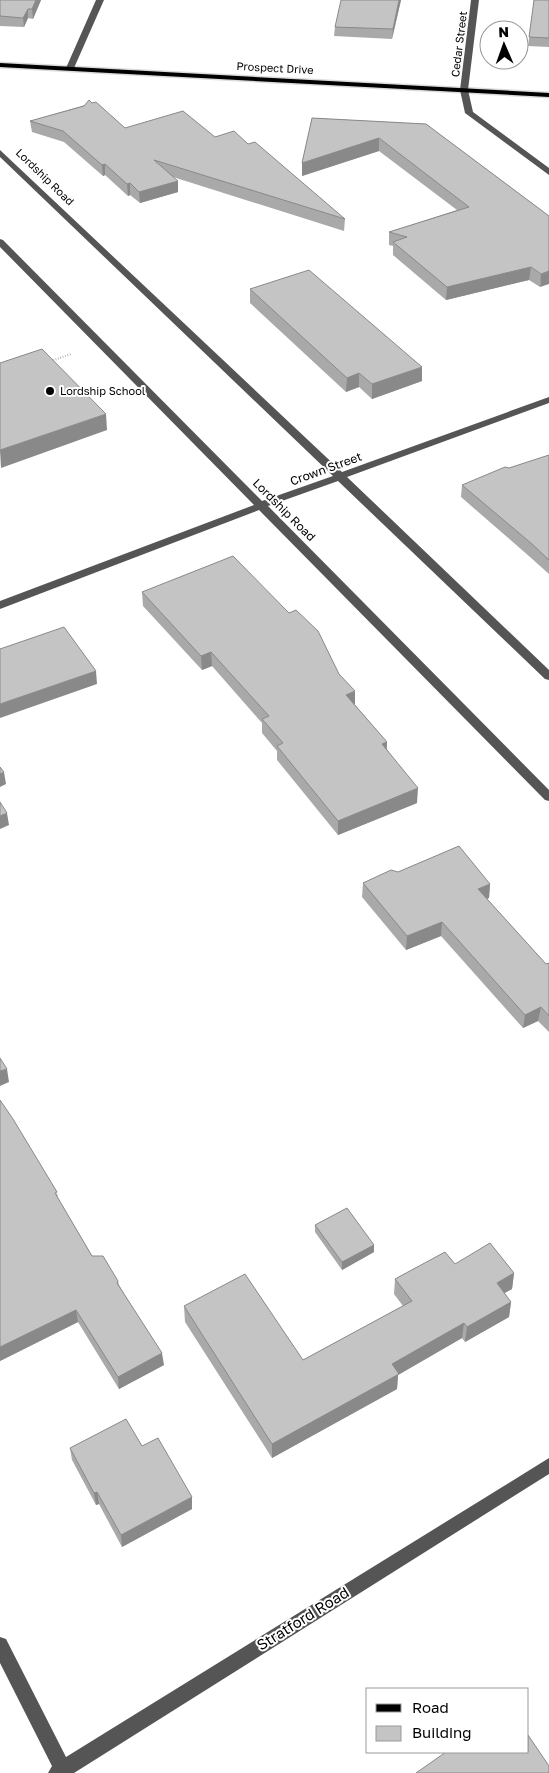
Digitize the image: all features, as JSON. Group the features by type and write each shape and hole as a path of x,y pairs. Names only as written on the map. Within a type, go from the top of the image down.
{"main road":[{"name":"Prospect Drive","path":"0,65 549,95"}],"street":[{"path":"70,68 100,0"},
{"name":"Cedar Street","path":"464,90 475,0"},
{"path":"464,90 469,113 549,172"},
{"name":"Lordship Road","path":"0,152 549,676"},
{"name":"Lordship Road","path":"0,242 549,797"},
{"name":"Crown Street","path":"0,605 262,505 549,400"},
{"name":"Stratford Road","path":"62,1772 549,1465"},
{"path":"0,1645 62,1772"}],"building":[{"path":"0,0 36,0 32,9 28,9 23,18 0,16"},
{"path":"341,0 399,0 393,29 335,27"},
{"path":"534,0 549,0 549,38 529,37"},
{"path":"89,100 92,103 96,102 125,128 183,111 215,137 234,131 248,144 255,142 345,219 154,160 178,181 139,192 105,164 102,165 63,131 30,121 84,106"},
{"path":"312,118 426,124 549,216 549,271 541,274 531,267 447,287 393,242 407,237 389,232 469,207 379,138 302,163"},
{"path":"309,270 422,367 372,384 359,373 347,378 250,289"},
{"path":"42,349 106,414 0,450 0,363"},
{"path":"549,455 549,560 462,485 505,467 509,468"},
{"path":"233,556 289,613 296,610 318,631 339,674 355,691 346,695 387,742 382,744 418,788 338,821 277,746 283,743 262,719 269,716 211,652 201,656 142,592"},
{"path":"64,627 96,671 0,704 0,649"},
{"path":"0,802 7,813 0,816"},
{"path":"459,846 490,884 478,889 546,964 549,963 549,1016 541,1007 525,1015 442,922 407,936 363,883 391,870 398,872"},
{"path":"0,1058 7,1069 0,1071"},
{"path":"0,1100 57,1192 55,1193 92,1256 103,1256 118,1281 117,1283 162,1353 118,1377 76,1310 0,1347"},
{"path":"347,1208 374,1245 342,1262 315,1225"},
{"path":"490,1243 514,1273 497,1283 511,1302 467,1327 464,1323 392,1364 399,1374 272,1444 184,1306 245,1274 303,1360 412,1301 395,1279 445,1252 455,1264"},
{"path":"126,1419 142,1446 158,1438 192,1497 121,1535 97,1492 94,1493 70,1448"},
{"path":"529,1736 549,1766 549,1773 416,1773 445,1753 529,1753"}],"place":[{"name":"Lordship School","path":"50,391"}]}
